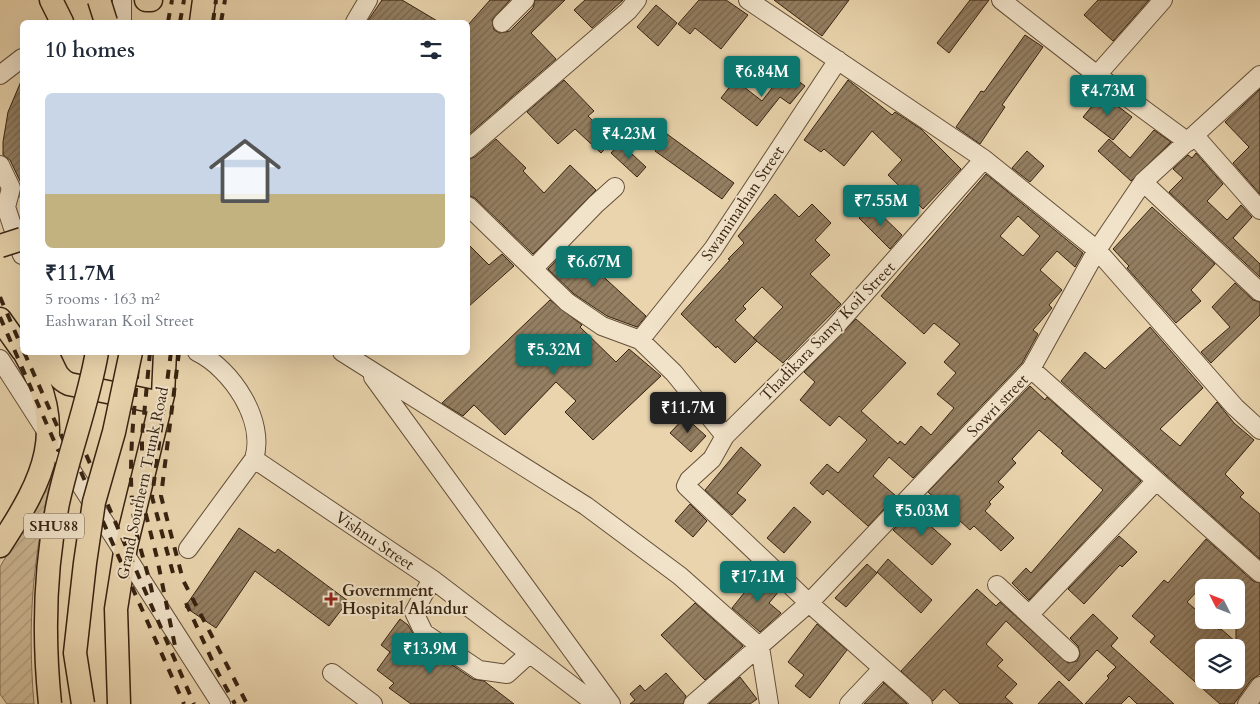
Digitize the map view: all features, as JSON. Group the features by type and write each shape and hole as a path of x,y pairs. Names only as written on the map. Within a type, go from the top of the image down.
{"main road":[{"path":"51,0 61,20"},
{"path":"99,0 112,20"},
{"path":"146,0 151,0"},
{"path":"201,20 204,0"},
{"path":"0,246 20,240"},
{"path":"0,319 20,344"},
{"path":"0,546 32,493 45,456 49,436 48,414 42,388 26,355"},
{"path":"46,355 58,378 69,384 161,403"},
{"name":"SHU88","path":"50,704 44,622 51,542 58,502 88,399 96,355"},
{"path":"83,704 75,653 85,564 94,502 114,432 130,355"},
{"name":"Grand Southern Trunk Road","path":"119,704 116,610 126,546 161,403 166,355"}],"street":[{"path":"114,20 122,0"},
{"path":"356,20 368,0"},
{"path":"502,23 525,0"},
{"path":"470,147 628,11 637,0"},
{"path":"748,0 984,159 1098,250 1235,407 1260,430"},
{"path":"1001,0 1097,75 1192,139 1260,210"},
{"path":"1097,75 1162,0"},
{"path":"0,75 20,60"},
{"name":"Swaminathan Street","path":"640,340 713,248 838,60"},
{"name":"Sowri street","path":"693,704 809,603 1032,369 1098,250 1143,182 1260,75"},
{"name":"Thadikara Samy Koil Street","path":"924,704 809,603 686,486 712,460 725,436 834,328 984,159"},
{"path":"0,165 11,188 3,205 20,250"},
{"path":"1143,182 1260,292"},
{"path":"534,268 596,204 616,187"},
{"path":"470,208 567,302 595,321 640,340 674,373 725,436"},
{"path":"188,549 254,459 257,449 257,428 252,413 220,368 201,355"},
{"path":"347,355 586,506 680,576 760,647 769,704"},
{"path":"357,355 611,704"},
{"path":"0,359 221,704"},
{"path":"1032,369 1155,482 1260,574"},
{"name":"Vishnu Street","path":"254,459 432,579 596,704"},
{"path":"1028,615 1155,482"},
{"path":"432,579 414,612 424,633 479,670 507,674 529,654"},
{"path":"997,585 1070,653"},
{"path":"849,704 882,669"},
{"path":"332,673 374,704"},
{"path":"1247,704 1260,686"}],"shaded area":[{"path":"47,478 51,478 40,536 33,590 31,645 34,704 7,704 0,694 0,567 34,508"}],"building":[{"path":"382,0 402,0 436,20 368,20"},
{"path":"490,0 510,0 492,20 494,30 500,33 510,31 533,8 535,0 565,0 531,33 556,59 470,133 470,23"},
{"path":"585,0 623,0 592,28 574,10"},
{"path":"699,0 726,0 748,15 721,49 695,28 690,34 678,24"},
{"path":"774,0 849,0 822,36"},
{"path":"970,0 989,0 949,53 937,43"},
{"path":"1098,0 1149,0 1113,41 1084,15"},
{"path":"656,5 677,23 658,46 637,27"},
{"path":"1025,35 1043,47 1002,105 1005,107 980,144 956,127 981,91 984,92"},
{"path":"785,71 805,86 790,104 780,97 757,126 721,98 735,80 762,101"},
{"path":"564,80 594,111 588,116 613,140 601,153 575,129 558,144 527,112"},
{"path":"848,80 892,115 895,112 921,129 961,169 923,209 888,175 902,160 872,131 844,166 824,149 821,152 804,140"},
{"path":"20,84 20,181 10,160 3,155 3,142 8,112"},
{"path":"1260,89 1260,194 1233,163 1249,147 1225,122"},
{"path":"1102,94 1132,117 1113,140 1083,117"},
{"path":"1154,130 1171,142 1131,181 1098,151 1109,139 1130,158"},
{"path":"667,134 734,183 722,199 655,151"},
{"path":"496,139 526,168 523,171 544,193 570,165 596,190 533,254 475,198 470,196 470,158 475,157"},
{"path":"620,143 646,167 637,177 611,153"},
{"path":"1027,151 1044,166 1030,182 1012,168"},
{"path":"1196,153 1223,184 1207,201 1227,220 1241,205 1252,217 1233,238 1260,264 1260,277 1169,192 1183,178 1173,169 1188,155 1192,158"},
{"path":"986,174 1083,253 1075,267 1057,251 1040,270 1062,290 1049,305 1052,308 1033,330 1038,334 1022,363 913,478 889,457 873,476 896,496 868,526 827,490 823,495 810,483 827,464 838,473 867,440 839,416 830,426 800,400 815,382 804,372 856,319 906,363 861,411 898,444 900,441 905,445 921,426 931,435 954,408 937,394 956,373 944,362 960,344 934,323 924,334 881,296","holes":["1018,216 1040,236 1023,256 1000,236"]},
{"path":"775,194 799,217 812,204 831,223 815,240 830,255 810,274 841,304 783,363 757,341 735,363 717,346 716,348 681,314 744,243 738,236","holes":["762,287 783,307 753,338 735,320 746,309 743,306"]},
{"path":"871,205 902,235 890,249 859,218"},
{"path":"1152,207 1215,264 1191,290 1201,301 1176,323 1127,268 1129,266 1113,249"},
{"path":"470,246 489,265 502,254 514,266 470,305"},
{"path":"570,246 646,316 637,327 607,316 574,294 548,269"},
{"path":"1235,283 1253,300 1260,302 1260,315 1211,363 1201,352 1230,327 1212,307"},
{"path":"550,300 582,325 580,327 616,362 629,349 661,376 593,440 565,412 576,401 556,382 505,435 474,405 463,416 442,403"},
{"path":"1150,327 1203,388 1160,429 1180,446 1217,402 1234,423 1254,440 1225,474 1244,493 1240,497 1260,514 1260,559 1061,381 1085,352 1105,369"},
{"path":"1030,386 1045,400 1047,397 1141,481 1029,600 1012,583 1026,568 1031,573 1103,490 1061,453 1063,451 1039,430 1012,459 1016,463 998,482 1004,487 989,502 991,504 985,511 1014,538 1001,551 974,526 970,530 928,492"},
{"path":"685,417 706,436 691,452 670,433"},
{"path":"741,447 761,465 737,493 746,500 732,515 705,490"},
{"path":"690,504 707,521 693,537 675,521"},
{"path":"794,507 811,522 784,553 767,538"},
{"path":"912,510 951,544 932,565 893,530"},
{"path":"239,528 275,553 278,549 348,601 329,626 255,571 216,628 185,607"},
{"path":"1119,536 1137,552 1122,567 1120,565 1084,604 1068,589"},
{"path":"1206,539 1253,581 1260,583 1260,674 1251,680 1245,688 1245,639 1236,639 1236,629 1245,629 1245,579 1195,579 1195,593 1187,602 1195,609 1195,629 1221,629 1233,639 1195,639 1195,682 1150,642 1155,636 1132,616 1164,580 1168,583"},
{"path":"888,559 932,600 921,613 877,572"},
{"path":"867,564 877,573 846,607 835,598"},
{"path":"761,572 780,590 769,603 781,613 760,632 732,608"},
{"path":"977,589 996,606 1000,602 1068,663 1077,661 1080,655 1078,646 1070,638 1093,614 1118,638 1111,646 1174,704 1137,704 1129,696 1121,704 1085,704 1109,678 1107,676 1116,667 1097,650 1069,681 1006,621 986,644 1003,660 997,666 1017,684 1005,697 1013,704 960,704 944,689 933,701 901,671"},
{"path":"695,603 743,646 705,680 661,635"},
{"path":"400,619 408,625 418,642 473,679 484,681 514,704 411,704 389,688 394,683 377,670 390,652 381,645"},
{"path":"817,624 847,650 810,698 795,686 804,675 788,662"},
{"path":"666,673 686,696 683,704 630,704 635,700 630,694 640,685 645,691"},
{"path":"740,677 757,699 750,704 709,704"},
{"path":"1059,681 1083,704 1038,704"},
{"path":"884,683 907,704 864,704"},
{"path":"1203,689 1245,689 1234,704 1220,704"}],"railway":[{"path":"168,20 172,0"},
{"path":"180,20 184,0"},
{"path":"213,20 216,0"},
{"path":"221,20 225,0"},
{"path":"0,297 20,343"},
{"path":"0,317 58,450 73,454 184,704"},
{"path":"25,355 66,446 85,452 194,704"},
{"path":"139,355 132,442 131,487 136,531 153,597"},
{"path":"150,355 142,437 142,499 157,558 176,651"},
{"path":"171,355 152,497 173,573"},
{"path":"179,355 161,496 183,580 247,704"},
{"path":"186,603 217,671 235,704"}],"place":[{"name":"Government Hospital Alandur","path":"331,599"}]}
